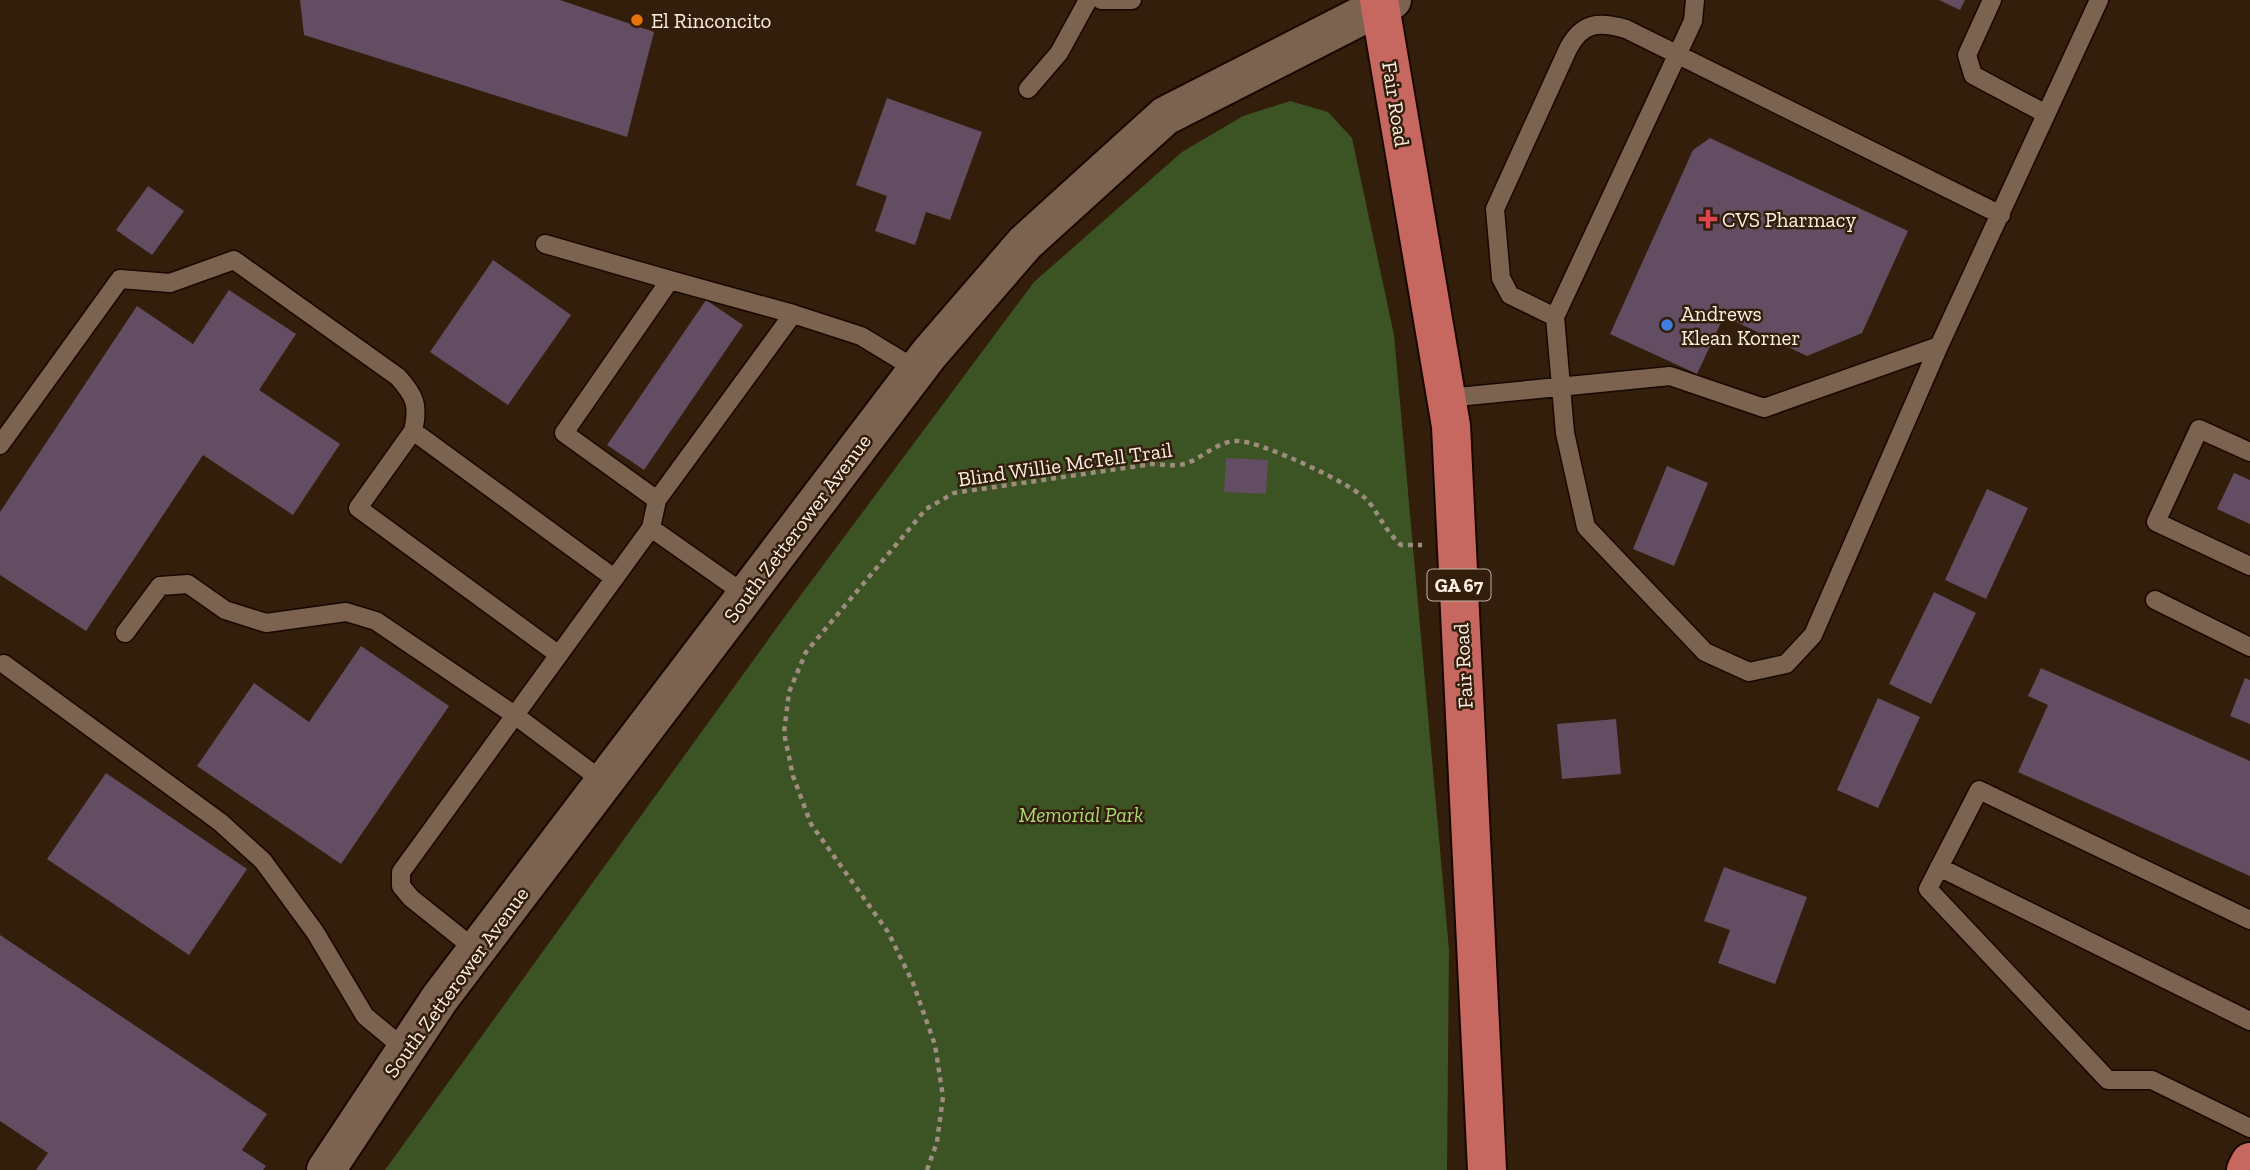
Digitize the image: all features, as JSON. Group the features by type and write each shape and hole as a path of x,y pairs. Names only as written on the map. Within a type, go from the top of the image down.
{"main road":[{"name":"Fair Road","path":"1384,2 1451,426 1487,1170"},
{"path":"2246,1170 2250,1163"}],"street":[{"name":"South Zetterower Avenue","path":"326,1170 476,950 917,370 1025,243 1165,116 1384,2"}],"lane":[{"path":"1028,89 1059,53 1088,0"},
{"path":"1101,0 1132,0"},
{"path":"1695,0 1693,21 1555,317 1560,385 1565,433 1586,527 1705,652 1749,671 1786,664 1813,635 1939,346 2099,0"},
{"path":"1992,0 1967,55 1973,75 2046,114"},
{"path":"1555,317 1510,295 1502,278 1494,209 1568,49 1576,34 1590,26 1607,23 1677,55 2001,215"},
{"path":"545,244 861,335 917,370"},
{"path":"0,445 120,279 170,283 234,260 398,377 415,396 418,411 413,431 358,508 559,655"},
{"path":"657,500 564,433 670,279"},
{"path":"476,950 411,898 401,886 401,872 650,528 657,500 793,314"},
{"path":"1447,398 1671,376 1764,408 1939,346"},
{"path":"2250,452 2199,429 2155,522 2250,566"},
{"path":"413,431 614,578"},
{"path":"650,528 746,595"},
{"path":"125,633 160,586 188,584 225,610 266,623 346,612 376,621 516,716 604,782"},
{"path":"2155,600 2250,647"},
{"path":"4,664 220,822 263,861 314,932 365,1016 406,1050"},
{"path":"2250,920 1979,790 1928,889 2108,1080 2152,1080 2250,1128"},
{"path":"1939,867 2250,1021"}],"path":[{"name":"Blind Willie McTell Trail","path":"927,1170 937,1142 943,1097 935,1045 913,983 888,932 811,824 793,776 784,733 789,692 806,652 896,542 926,509 954,493 1152,464 1184,464 1236,440 1266,447 1368,500 1385,531 1401,545 1457,544"}],"green space":[{"name":"Memorial Park","path":"1290,101 1328,112 1352,138 1394,335 1449,950 1447,1170 385,1170 786,615 1034,282 1182,152 1243,116"}],"building":[{"path":"300,0 560,0 654,32 627,137 304,35"},
{"path":"1939,0 1965,0 1960,10"},
{"path":"887,98 982,132 950,220 926,212 915,245 875,231 887,196 856,185"},
{"name":"CVS Pharmacy","path":"1710,138 1908,231 1862,333 1807,356 1724,316 1697,374 1610,334 1693,150"},
{"path":"148,186 184,211 152,255 116,230"},
{"path":"493,260 571,315 508,405 430,352"},
{"path":"229,290 296,334 259,390 340,444 293,515 203,455 86,631 0,575 0,512 137,306 193,344"},
{"path":"706,300 743,325 644,470 607,445"},
{"path":"1226,458 1268,460 1266,494 1224,492"},
{"path":"1667,466 1708,483 1674,566 1633,549"},
{"path":"2234,473 2250,480 2250,524 2217,509"},
{"path":"1987,489 2028,508 1986,599 1945,580"},
{"path":"1934,592 1976,613 1931,704 1889,684"},
{"path":"361,646 449,706 341,864 197,766 254,683 309,722"},
{"path":"2041,668 2250,761 2250,876 2018,772 2048,705 2028,696"},
{"path":"2245,678 2250,680 2250,724 2230,716"},
{"path":"1878,698 1920,717 1878,808 1837,790"},
{"path":"1616,719 1621,774 1562,779 1557,724"},
{"path":"106,773 247,869 189,955 47,859"},
{"path":"1724,867 1807,897 1775,984 1718,963 1730,930 1704,921"},
{"path":"0,935 267,1114 242,1150 266,1166 263,1170 36,1170 48,1153 0,1121"}],"place":[{"name":"El Rinconcito","path":"637,20"},
{"name":"CVS Pharmacy","path":"1708,219"},
{"name":"Andrews Klean Korner","path":"1667,325"}]}
